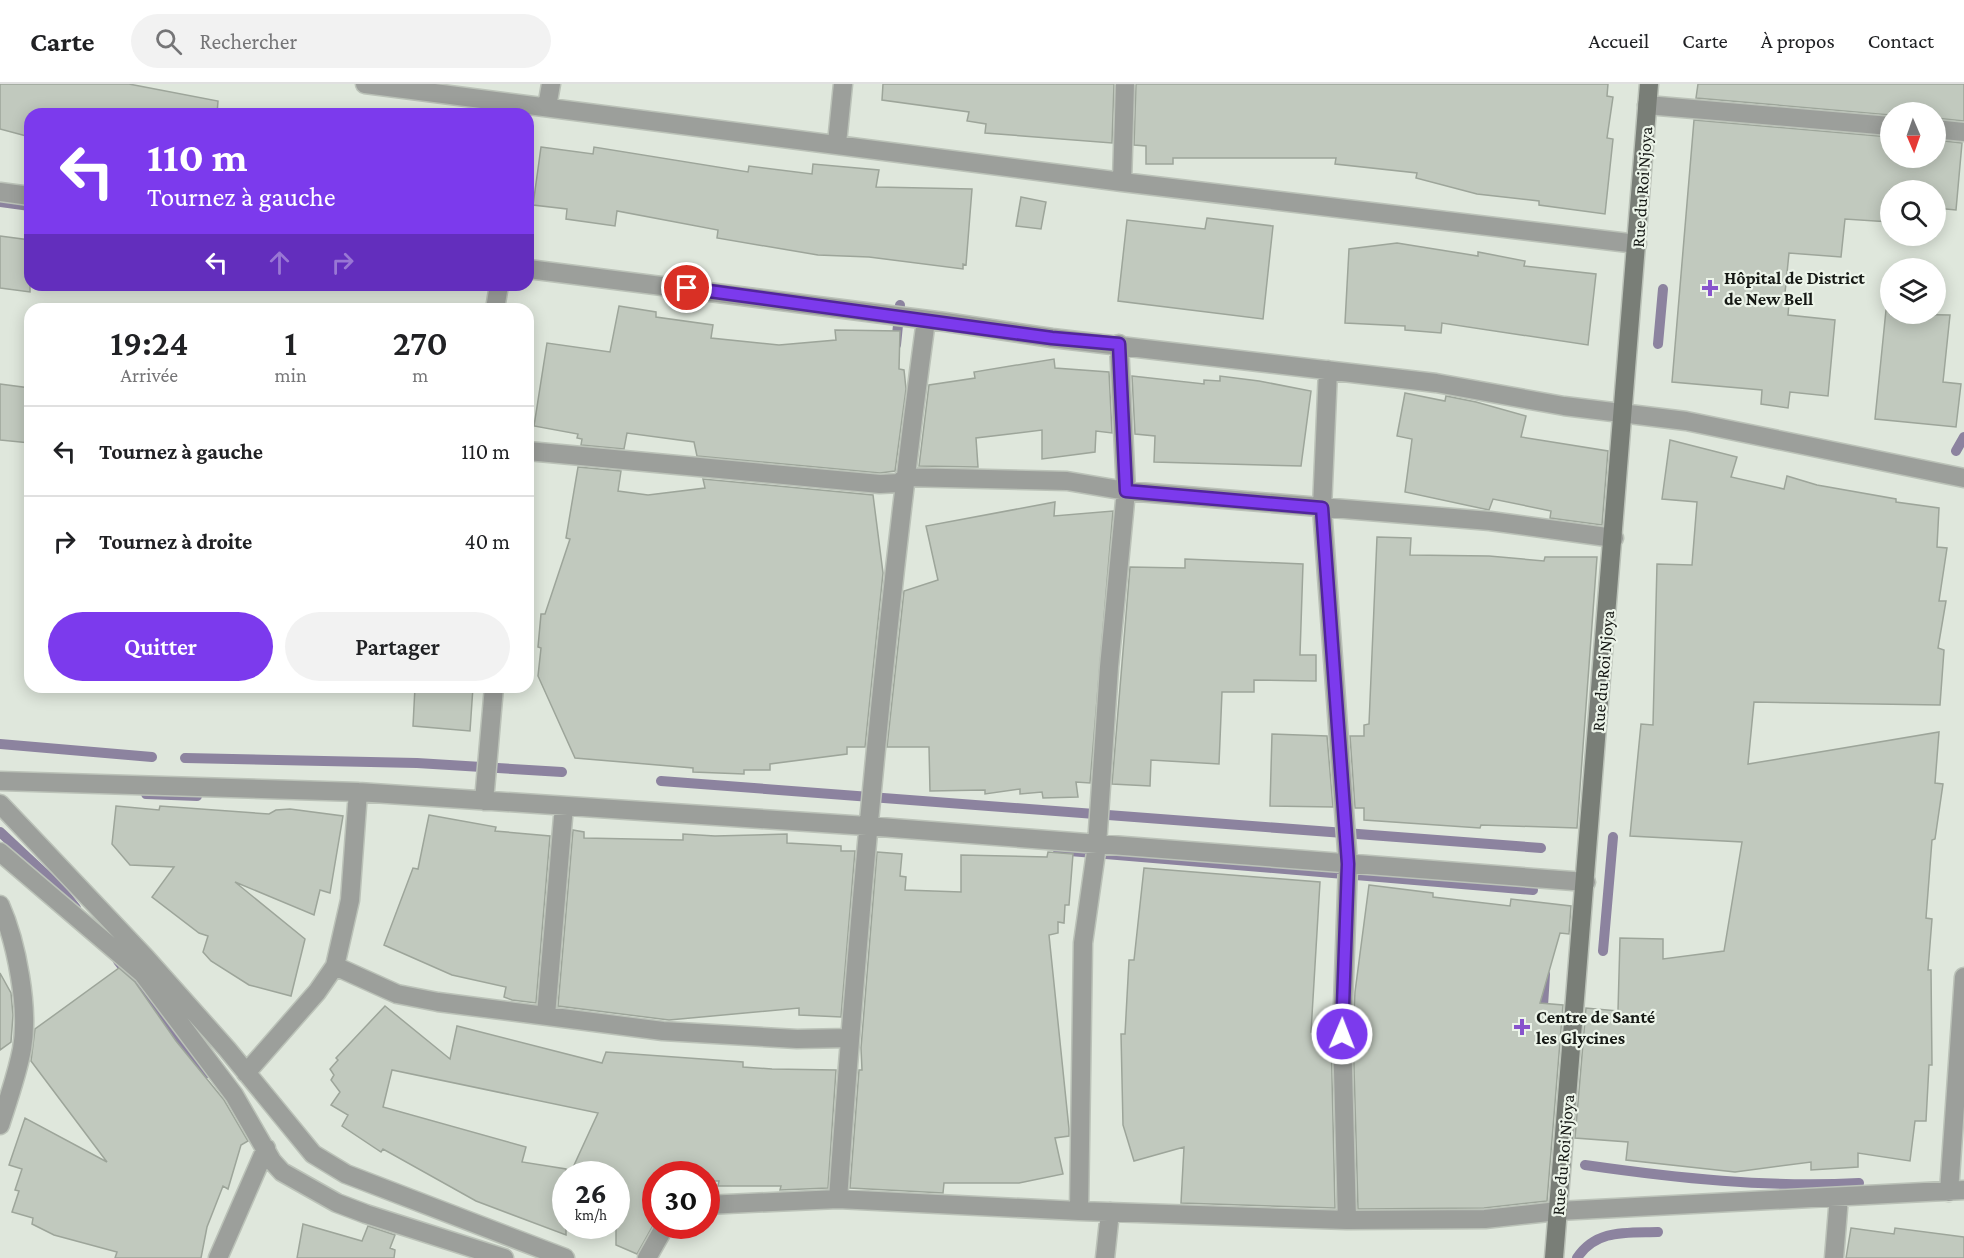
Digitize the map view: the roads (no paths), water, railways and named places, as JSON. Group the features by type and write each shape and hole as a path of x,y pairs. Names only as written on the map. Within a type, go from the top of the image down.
{"main road":[{"name":"Rue du Roi Njoya","path":"1554,1258 1649,84"}],"street":[{"path":"365,84 837,143 1122,182 1637,244"},
{"path":"547,107 551,84"},
{"path":"837,143 843,84"},
{"path":"1122,182 1125,84"},
{"path":"1647,105 1880,125"},
{"path":"1946,130 1964,132"},
{"path":"0,192 24,195"},
{"path":"534,270 1052,338 1119,344 1436,383 1564,406 1686,421 1964,478"},
{"path":"838,1198 867,826 905,477 926,320"},
{"path":"1079,1211 1083,944 1097,844 1109,667 1126,491 1119,344"},
{"path":"1328,370 1322,508 1348,864 1342,1023 1347,1220"},
{"path":"534,452 880,484 899,483 905,477 1067,481 1126,491 1490,521 1614,538"},
{"path":"484,801 493,693"},
{"path":"0,781 358,792 867,826 1586,882"},
{"path":"246,1073 317,992 335,966 350,900 358,792"},
{"path":"0,804 146,958 313,1154 345,1174 565,1258"},
{"path":"546,1015 564,806"},
{"path":"0,852 143,974 234,1095 282,1172 337,1203 504,1258"},
{"path":"0,905 15,956 24,1014 22,1048 0,1125"},
{"path":"335,966 397,994 546,1015 663,1031 797,1039 849,1038"},
{"path":"720,1204 838,1198 1079,1211 1347,1220 1475,1220 1558,1211 1956,1191 1964,977"},
{"path":"218,1258 266,1148"},
{"path":"1834,1258 1839,1197"},
{"path":"1105,1258 1110,1212"},
{"path":"647,1258 658,1239"}],"waterway":[{"path":"0,202 24,205"},
{"path":"1658,344 1663,289"},
{"path":"896,345 900,305"},
{"path":"1956,451 1964,437"},
{"path":"0,744 152,757"},
{"path":"185,758 417,763 562,772"},
{"path":"661,781 1541,848"},
{"path":"146,794 197,796"},
{"path":"0,832 60,888 76,908"},
{"path":"1603,951 1613,837"},
{"path":"1058,850 1533,890"},
{"path":"118,961 207,1073"},
{"path":"1543,1006 1545,974"},
{"path":"1585,1165 1722,1181 1791,1184 1859,1183"},
{"path":"1577,1258 1593,1242 1603,1237 1623,1233 1658,1232"}],"place":[{"name":"Hôpital de District de New Bell","path":"1710,288"},
{"name":"Centre de Santé les Glycines","path":"1522,1027"}]}
